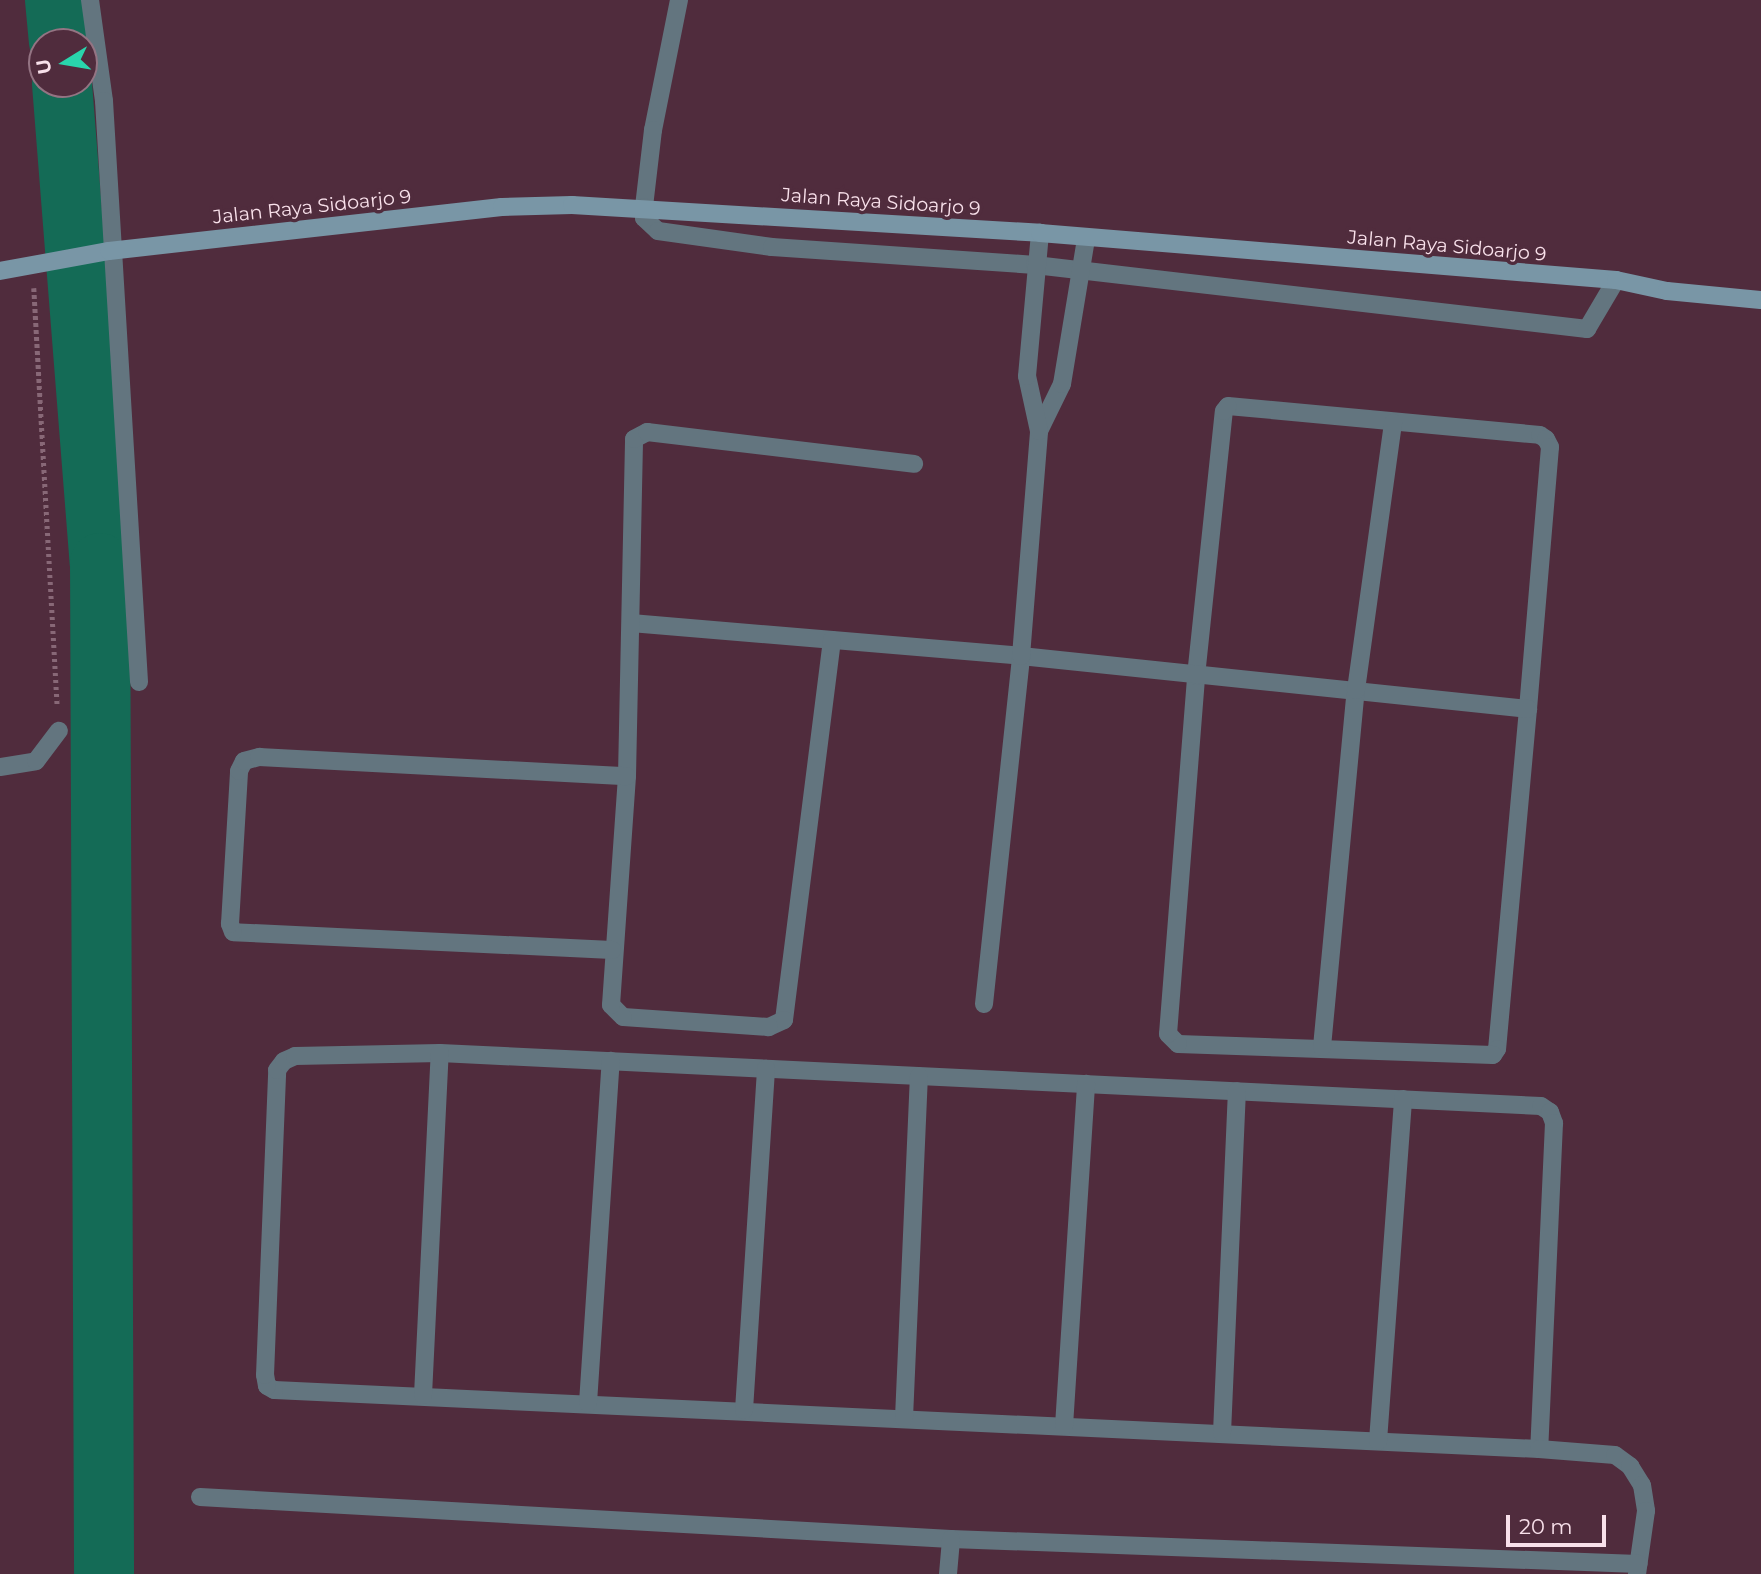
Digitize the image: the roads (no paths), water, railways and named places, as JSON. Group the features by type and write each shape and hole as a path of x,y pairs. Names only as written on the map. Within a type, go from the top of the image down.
{"street":[{"path":"90,0 104,101 101,253 139,682"},
{"path":"679,0 653,130 644,207 644,218 658,231 772,247 1035,265 1587,329 1616,281"},
{"name":"Jalan Raya Sidoarjo 9","path":"0,271 101,253 502,207 644,207 1040,233 1086,239 1616,281 1667,291 1761,300"},
{"path":"984,1004 1021,656 1039,430 1027,376 1040,233"},
{"path":"1039,430 1062,384 1086,239"},
{"path":"1236,405 1393,423 1540,435 1546,439 1549,447 1497,1049 1484,1057 1322,1047 1178,1044 1168,1034 1196,676 1224,411 1236,405"},
{"path":"1322,1047 1356,690 1393,423"},
{"path":"832,640 784,1020 769,1027 623,1017 611,1004 612,950 627,776 634,439 638,434 914,464"},
{"path":"631,624 1021,656 1528,709"},
{"path":"0,767 36,761 59,731"},
{"path":"612,950 233,932 239,771 244,761 259,757 627,776"},
{"path":"423,1395 440,1053"},
{"path":"200,1497 951,1539 1640,1571 1646,1511 1643,1485 1630,1466 1615,1455 1222,1433 274,1390 267,1385 278,1070 284,1061 296,1056 440,1053 1541,1106 1550,1112 1554,1123 1539,1449"},
{"path":"588,1403 611,1061"},
{"path":"744,1410 766,1069"},
{"path":"904,1418 919,1076"},
{"path":"1064,1426 1086,1084"},
{"path":"1222,1433 1237,1091"},
{"path":"1378,1441 1403,1099"},
{"path":"948,1574 951,1539"}],"waterway":[{"path":"55,0 58,28"},
{"path":"63,98 100,563 104,1574"}]}
